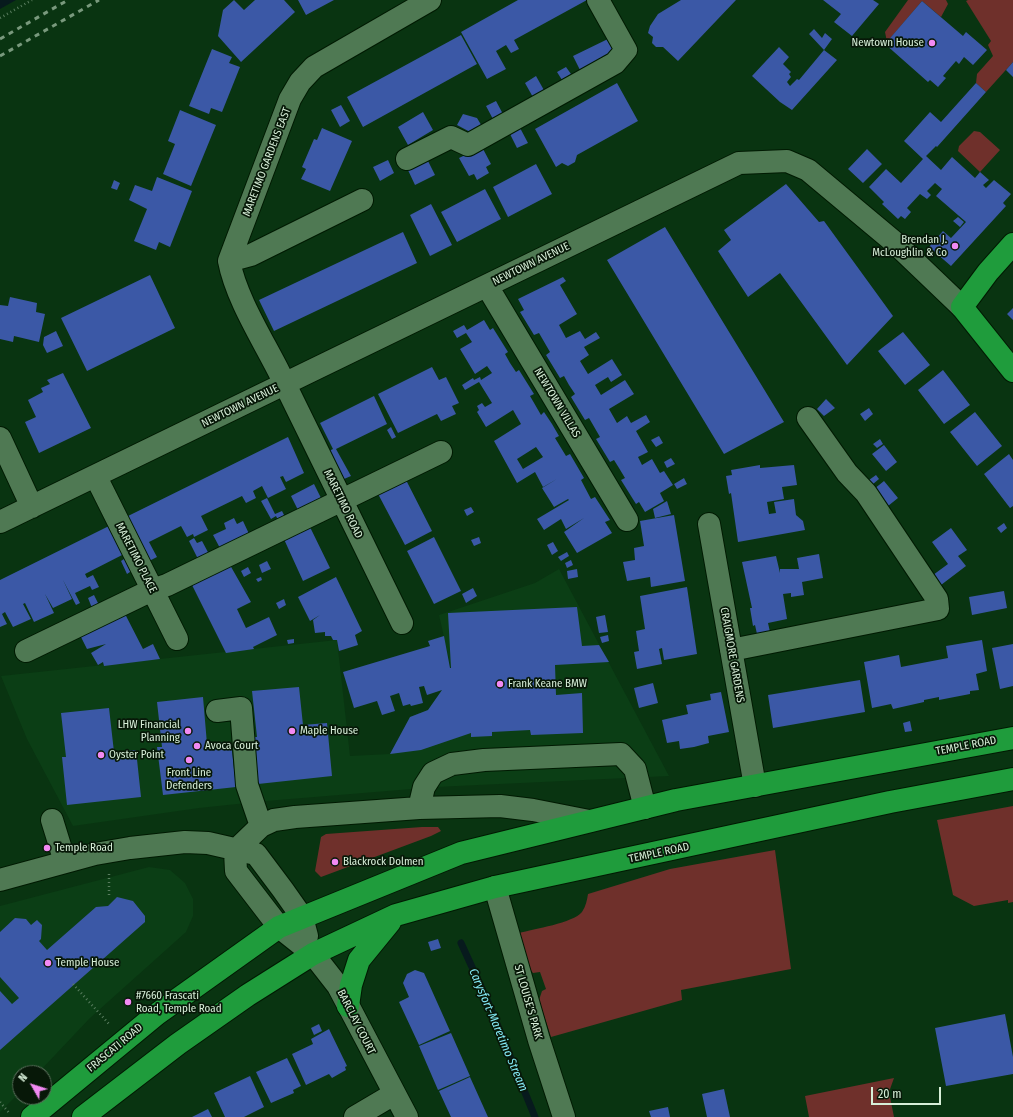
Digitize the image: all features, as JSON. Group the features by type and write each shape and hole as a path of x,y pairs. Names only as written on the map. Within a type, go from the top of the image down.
{"highway":[{"path":"962,307 988,272 1013,244"},
{"name":"NEWTOWN AVENUE","path":"962,307 1013,371"},
{"name":"TEMPLE ROAD","path":"279,927 461,853 676,800 1013,738"},
{"name":"TEMPLE ROAD","path":"313,954 396,916 494,887 890,802 1013,779"},
{"path":"348,1006 351,985 359,960 396,916"},
{"name":"FRASCATI ROAD","path":"32,1117 157,1014 279,927"},
{"path":"83,1117 178,1044 248,995 313,954"}],"street":[{"name":"MARETIMO GARDENS EAST","path":"229,261 290,99 300,82 314,67 430,0"},
{"path":"407,159 452,137 468,145 615,63 626,50 598,0"},
{"name":"NEWTOWN AVENUE","path":"0,522 96,477 739,163 787,160 808,170 893,240 962,307"},
{"path":"285,384 261,339 232,276 229,261 251,255 362,200"},
{"name":"NEWTOWN VILLAS","path":"487,286 627,520"},
{"name":"MARETIMO ROAD","path":"285,384 402,623"},
{"path":"731,650 938,609 937,599 866,493 847,473 808,418"},
{"path":"0,438 32,507"},
{"path":"26,651 152,590 167,585 441,452"},
{"name":"MARETIMO PLACE","path":"96,477 177,639"},
{"name":"CRAIGMORE GARDENS","path":"709,524 755,786"},
{"path":"217,711 241,708 247,785 261,826"},
{"path":"419,808 424,787 433,773 452,764 484,760 621,754 635,769 645,808"},
{"name":"TEMPLE ROAD","path":"235,851 261,826 274,820 295,817 419,808 500,806 532,810 589,822"},
{"path":"52,820 65,862"},
{"path":"0,880 95,854 159,843 208,843 235,851 256,854 302,918 313,954"},
{"path":"235,851 236,871 279,927 313,954"},
{"name":"ST LOUISE'S PARK","path":"494,887 539,1040 564,1117"},
{"name":"BARCLAY COURT","path":"313,954 338,986 407,1117"},
{"path":"355,1117 394,1094"}],"path":[{"path":"0,18 32,0"},
{"path":"109,895 110,885"},
{"path":"73,984 96,1009"},
{"path":"0,1102 13,1117"}],"shaded area":[{"path":"0,0 16,0 0,9"},
{"path":"908,0 946,0 948,4 941,17 922,1 887,42 885,32"},
{"path":"1013,0 1013,62 986,92 976,83 977,74 993,56 988,45 991,41 966,1"},
{"path":"974,131 980,132 1000,150 980,172 958,151 959,146"},
{"path":"559,569 669,776 436,787 266,801 199,808 73,826 27,739 1,676 337,640 350,756 390,754 410,717 428,710 442,690 451,668 439,615 535,583"},
{"path":"1013,806 1013,902 1008,903 1008,900 974,906 953,895 937,820"},
{"path":"438,827 441,831 321,877 315,871 321,837 326,834"},
{"path":"775,850 791,969 681,990 682,1000 551,1037 539,1000 542,991 546,989 540,972 533,973 530,969 519,933 562,922 577,916 584,908 588,894 670,869"},
{"path":"149,867 170,870 185,883 193,899 193,916 186,932 90,1018 46,1065 12,1065 12,1100 0,1112 0,906"},
{"path":"894,1078 889,1092 894,1117 809,1117 805,1096"}],"building":[{"path":"234,0 244,10 255,0 284,0 295,12 241,62 218,36 223,10"},
{"path":"298,0 334,0 306,15"},
{"path":"518,0 587,0 514,40 519,49 511,53 506,45 496,51 506,69 487,79 461,32"},
{"path":"681,0 736,0 678,61 663,47 656,47 652,43 653,37 648,33 650,26 658,14"},
{"path":"823,0 873,0 879,4 852,36 834,22 841,14"},
{"name":"Newtown House","path":"922,1 963,36 966,32 987,50 973,65 964,57 959,64 956,61 943,76 946,78 938,87 930,80 928,82 885,44"},
{"path":"814,29 822,38 825,33 832,39 824,50 809,34"},
{"path":"461,35 477,64 363,127 347,97"},
{"path":"612,37 616,45 612,55 581,72 573,56"},
{"path":"779,47 789,57 783,64 791,72 789,74 791,77 787,82 790,86 797,79 799,80 824,50 837,60 792,110 780,102 752,76"},
{"path":"212,49 232,57 229,63 240,67 222,112 211,108 209,114 189,106"},
{"path":"1013,62 1013,77 1006,70"},
{"path":"566,67 571,74 562,80 557,72"},
{"path":"536,76 545,92 534,99 525,83"},
{"path":"617,83 638,121 577,155 575,162 568,166 562,163 556,167 535,129"},
{"path":"976,83 986,92 937,147 936,146 926,156 941,170 952,157 975,178 980,172 989,180 983,185 986,188 994,180 1011,194 1003,203 1006,206 951,266 929,247 943,231 951,238 966,222 936,196 942,189 935,183 927,191 931,195 927,199 920,194 907,208 911,212 905,219 901,216 898,219 882,204 884,202 869,187 886,169 901,183 923,159 904,141 930,112 941,122"},
{"path":"496,101 504,116 494,121 486,106"},
{"path":"341,105 350,121 340,127 331,110"},
{"path":"180,110 216,125 191,186 163,174 175,144 168,141"},
{"path":"423,112 433,130 408,145 398,127"},
{"path":"463,114 477,118 483,128 472,133 457,125"},
{"path":"519,126 528,143 517,148 509,132"},
{"path":"322,128 352,141 330,191 301,179 306,169 302,167 314,139 317,140"},
{"path":"482,147 491,164 486,167 489,173 477,180 474,174 469,176 459,158"},
{"path":"867,149 882,164 863,183 848,169"},
{"path":"427,159 435,175 415,185 407,168"},
{"path":"388,160 394,173 380,181 373,167"},
{"path":"536,164 552,194 508,217 493,187"},
{"path":"157,177 192,191 170,247 159,242 156,250 134,241 147,209 129,200 135,185 152,191"},
{"path":"114,180 120,183 117,190 111,188"},
{"path":"786,184 819,222 824,221 893,316 847,365 780,273 748,297 718,251 731,240 724,230"},
{"path":"485,189 501,219 457,242 441,212"},
{"path":"431,204 452,245 430,256 410,215"},
{"path":"958,217 964,222 960,227 953,221"},
{"path":"665,227 784,422 724,454 607,260"},
{"path":"403,232 417,263 274,331 259,300"},
{"path":"150,275 175,328 87,371 61,318"},
{"path":"563,277 566,281 560,285 577,314 559,325 566,338 580,331 585,339 596,332 600,338 584,347 589,355 580,361 588,374 612,359 622,375 611,382 608,377 595,385 601,395 625,380 634,394 609,409 617,423 627,416 631,423 646,415 650,422 636,431 648,452 638,457 642,465 652,459 660,473 664,471 673,485 660,493 664,501 645,512 639,502 636,504 621,480 625,478 614,460 610,462 596,439 600,437 589,418 585,420 571,397 575,394 564,376 560,378 546,355 550,352 539,333 534,335 520,312 524,310 518,299"},
{"path":"10,297 37,303 36,312 45,314 39,342 14,336 13,342 0,339 0,305 8,306"},
{"path":"1013,308 1013,320 1007,314"},
{"path":"484,320 490,330 493,328 508,352 505,354 510,363 516,372 519,370 534,394 530,396 541,415 544,412 559,436 555,438 566,456 570,454 584,478 581,480 591,499 595,497 610,520 605,522 612,533 577,553 564,532 584,518 566,529 561,519 544,530 537,519 569,500 568,499 554,507 542,488 557,479 543,487 535,472 517,483 494,441 521,424 513,410 486,427 477,412 479,410 477,406 482,403 485,407 492,403 479,382 465,390 462,385 473,378 474,380 480,377 481,380 492,373 487,366 475,374 460,349 472,342 466,333 457,338 453,331 464,325 467,330","holes":["536,447 543,457 523,469 517,459"]},
{"path":"56,331 63,346 47,353 43,345 44,337"},
{"path":"903,332 930,365 905,385 878,351"},
{"path":"432,367 439,380 446,377 459,403 452,406 456,414 441,421 437,414 398,433 378,394"},
{"path":"943,370 970,405 944,424 918,390"},
{"path":"63,373 91,428 39,453 25,422 36,417 28,400 43,392 41,388 50,384 47,380"},
{"path":"374,396 387,424 336,449 351,476 344,479 329,451 333,449 320,423"},
{"path":"826,399 835,408 824,416 817,409"},
{"path":"869,408 873,414 865,421 860,414"},
{"path":"975,412 1002,446 977,466 950,432"},
{"path":"391,427 396,437 392,439 387,430"},
{"path":"659,436 663,443 656,447 651,440"},
{"path":"288,437 304,473 286,482 283,476 280,477 286,489 268,498 262,486 253,491 256,498 246,503 242,496 201,516 208,530 194,537 193,534 187,537 181,526 149,542 157,557 149,561 126,517"},
{"path":"880,439 883,444 877,448 873,444"},
{"path":"884,445 897,462 886,471 872,454"},
{"path":"1009,454 1013,460 1013,506 1010,508 984,474"},
{"path":"671,458 675,464 667,468 664,462"},
{"path":"760,465 760,468 794,465 797,485 782,487 784,499 767,502 769,514 776,513 774,502 794,499 796,515 803,521 805,530 738,542 731,493 729,494 726,476 732,475 731,470"},
{"path":"876,475 879,479 873,484 869,480"},
{"path":"405,478 432,531 405,545 377,492"},
{"path":"684,478 687,484 677,489 674,484"},
{"path":"884,481 898,498 883,510 869,493"},
{"path":"314,484 322,500 299,512 291,496"},
{"path":"267,498 275,514 282,511 286,519 279,522 276,516 271,519 261,501"},
{"path":"667,501 671,514 655,518 653,509"},
{"path":"471,507 474,512 467,516 464,510"},
{"path":"674,515 685,581 651,587 650,577 627,581 623,562 635,560 634,548 644,546 640,521"},
{"path":"234,518 237,524 243,521 250,536 221,550 213,535 226,529 224,523"},
{"path":"1004,523 1007,528 1001,533 997,528"},
{"path":"111,525 126,553 85,574 87,578 93,575 99,587 92,590 90,586 75,593 80,603 76,605 63,580 72,599 53,608 45,594 54,613 34,622 25,603 23,604 31,619 13,627 5,612 2,614 7,624 0,627 0,580"},
{"path":"309,525 330,568 303,581 283,537"},
{"path":"951,528 967,550 958,556 966,566 941,585 933,575 948,564 932,542"},
{"path":"434,537 461,591 434,604 407,551"},
{"path":"479,537 481,543 474,546 471,540"},
{"path":"194,538 197,543 202,541 210,556 199,561 189,541"},
{"path":"553,542 558,551 552,555 547,545"},
{"path":"567,552 569,556 561,561 558,557"},
{"path":"819,554 823,578 802,582 804,595 791,597 791,593 783,594 787,619 768,623 770,632 757,634 755,625 753,626 750,608 752,608 742,562 776,556 780,573 780,569 799,569 797,558"},
{"path":"127,557 133,570 127,574 121,561"},
{"path":"571,560 573,565 567,568 565,563"},
{"path":"267,561 271,569 262,573 259,565"},
{"path":"230,565 251,602 237,609 246,628 269,617 277,635 253,647 254,649 226,653 192,585"},
{"path":"248,567 251,573 244,577 241,571"},
{"path":"577,569 578,577 568,579 567,571"},
{"path":"261,577 262,580 258,582 256,579"},
{"path":"336,577 362,631 355,635 358,645 339,651 337,640 333,640 331,636 325,636 325,632 315,633 313,620 320,615 310,621 298,597"},
{"path":"687,587 697,654 664,660 662,648 659,649 662,664 637,669 634,652 639,651 636,631 645,629 640,596"},
{"path":"473,588 477,596 466,603 462,594"},
{"path":"1004,591 1007,608 972,615 969,597"},
{"path":"94,595 99,605 92,608 88,598"},
{"path":"284,599 286,605 279,609 276,603"},
{"name":"Frank Keane BMW","path":"577,607 582,646 599,645 609,662 555,665 556,695 582,693 583,733 531,735 530,730 492,732 492,736 471,737 471,733 421,750 390,754 410,717 428,710 442,690 427,695 424,686 419,687 423,703 411,706 410,704 403,706 399,693 390,696 395,711 382,715 377,701 354,708 343,672 430,646 428,641 444,636 451,668 448,613"},
{"path":"124,612 143,649 153,644 160,659 104,666 103,662 98,665 91,653 106,644 87,649 80,635"},
{"path":"605,615 608,632 599,633 596,617"},
{"path":"608,635 609,641 602,643 600,637"},
{"path":"294,639 294,643 288,644 287,640"},
{"path":"982,640 987,671 976,674 979,690 970,691 970,694 939,700 939,697 924,700 924,702 893,709 891,704 872,708 864,662 899,655 901,667 948,658 946,646"},
{"path":"1013,644 1013,686 1000,689 992,648"},
{"path":"860,680 865,712 773,728 768,695"},
{"path":"653,683 658,703 639,708 634,688"},
{"name":"Maple House","path":"299,687 303,725 327,723 332,776 258,784 253,737 257,737 252,691"},
{"path":"721,692 729,732 708,736 709,743 694,747 680,749 679,741 667,743 662,720 688,714 686,705 711,700 710,694"},
{"name":"Avoca Court","path":"203,697 207,744 231,742 236,787 163,795 157,747 162,747 157,702"},
{"name":"Oyster Point","path":"109,708 114,752 136,750 141,797 67,805 62,757 66,757 61,713"},
{"path":"910,721 912,731 905,732 903,723"},
{"name":"Temple House","path":"117,897 133,901 145,916 145,922 0,1050 0,991 12,1004 19,998 0,977 0,932 15,918 26,919 31,925 37,920 42,925 41,939 39,941 47,950 96,907 108,906"},
{"path":"438,939 441,948 431,951 428,942"},
{"path":"415,970 424,973 450,1031 419,1045 399,1002 409,997 403,983 407,974"},
{"path":"1005,1014 1013,1057 1013,1074 946,1086 935,1028"},
{"path":"319,1024 322,1031 314,1035 311,1028"},
{"path":"329,1029 347,1066 345,1067 346,1070 332,1078 329,1074 306,1085 292,1054 313,1044 311,1039"},
{"path":"451,1033 470,1076 438,1090 419,1046"},
{"path":"287,1058 301,1086 293,1090 294,1093 271,1103 256,1072"},
{"path":"250,1076 264,1107 244,1117 225,1117 214,1093"},
{"path":"470,1077 488,1117 451,1117 439,1091"},
{"path":"724,1089 730,1117 707,1117 702,1094"},
{"path":"668,1107 670,1117 651,1117 649,1111"},
{"path":"208,1109 212,1117 192,1117"}],"waterway":[{"name":"Carysfort-Maretimo Stream","path":"461,943 488,1002 535,1117"}],"railway":[{"path":"0,39 68,0"},
{"path":"0,56 99,0"}],"place":[{"name":"Newtown House","path":"932,43"},
{"name":"Brendan J. McLoughlin & Co","path":"955,246"},
{"name":"Frank Keane BMW","path":"500,684"},
{"name":"LHW Financial Planning","path":"188,731"},
{"name":"Maple House","path":"292,731"},
{"name":"Avoca Court","path":"197,746"},
{"name":"Oyster Point","path":"101,755"},
{"name":"Front Line Defenders","path":"189,760"},
{"name":"Temple Road","path":"47,848"},
{"name":"Blackrock Dolmen","path":"335,862"},
{"name":"Temple House","path":"48,963"},
{"name":"#7660 Frascati Road, Temple Road","path":"128,1002"}]}
